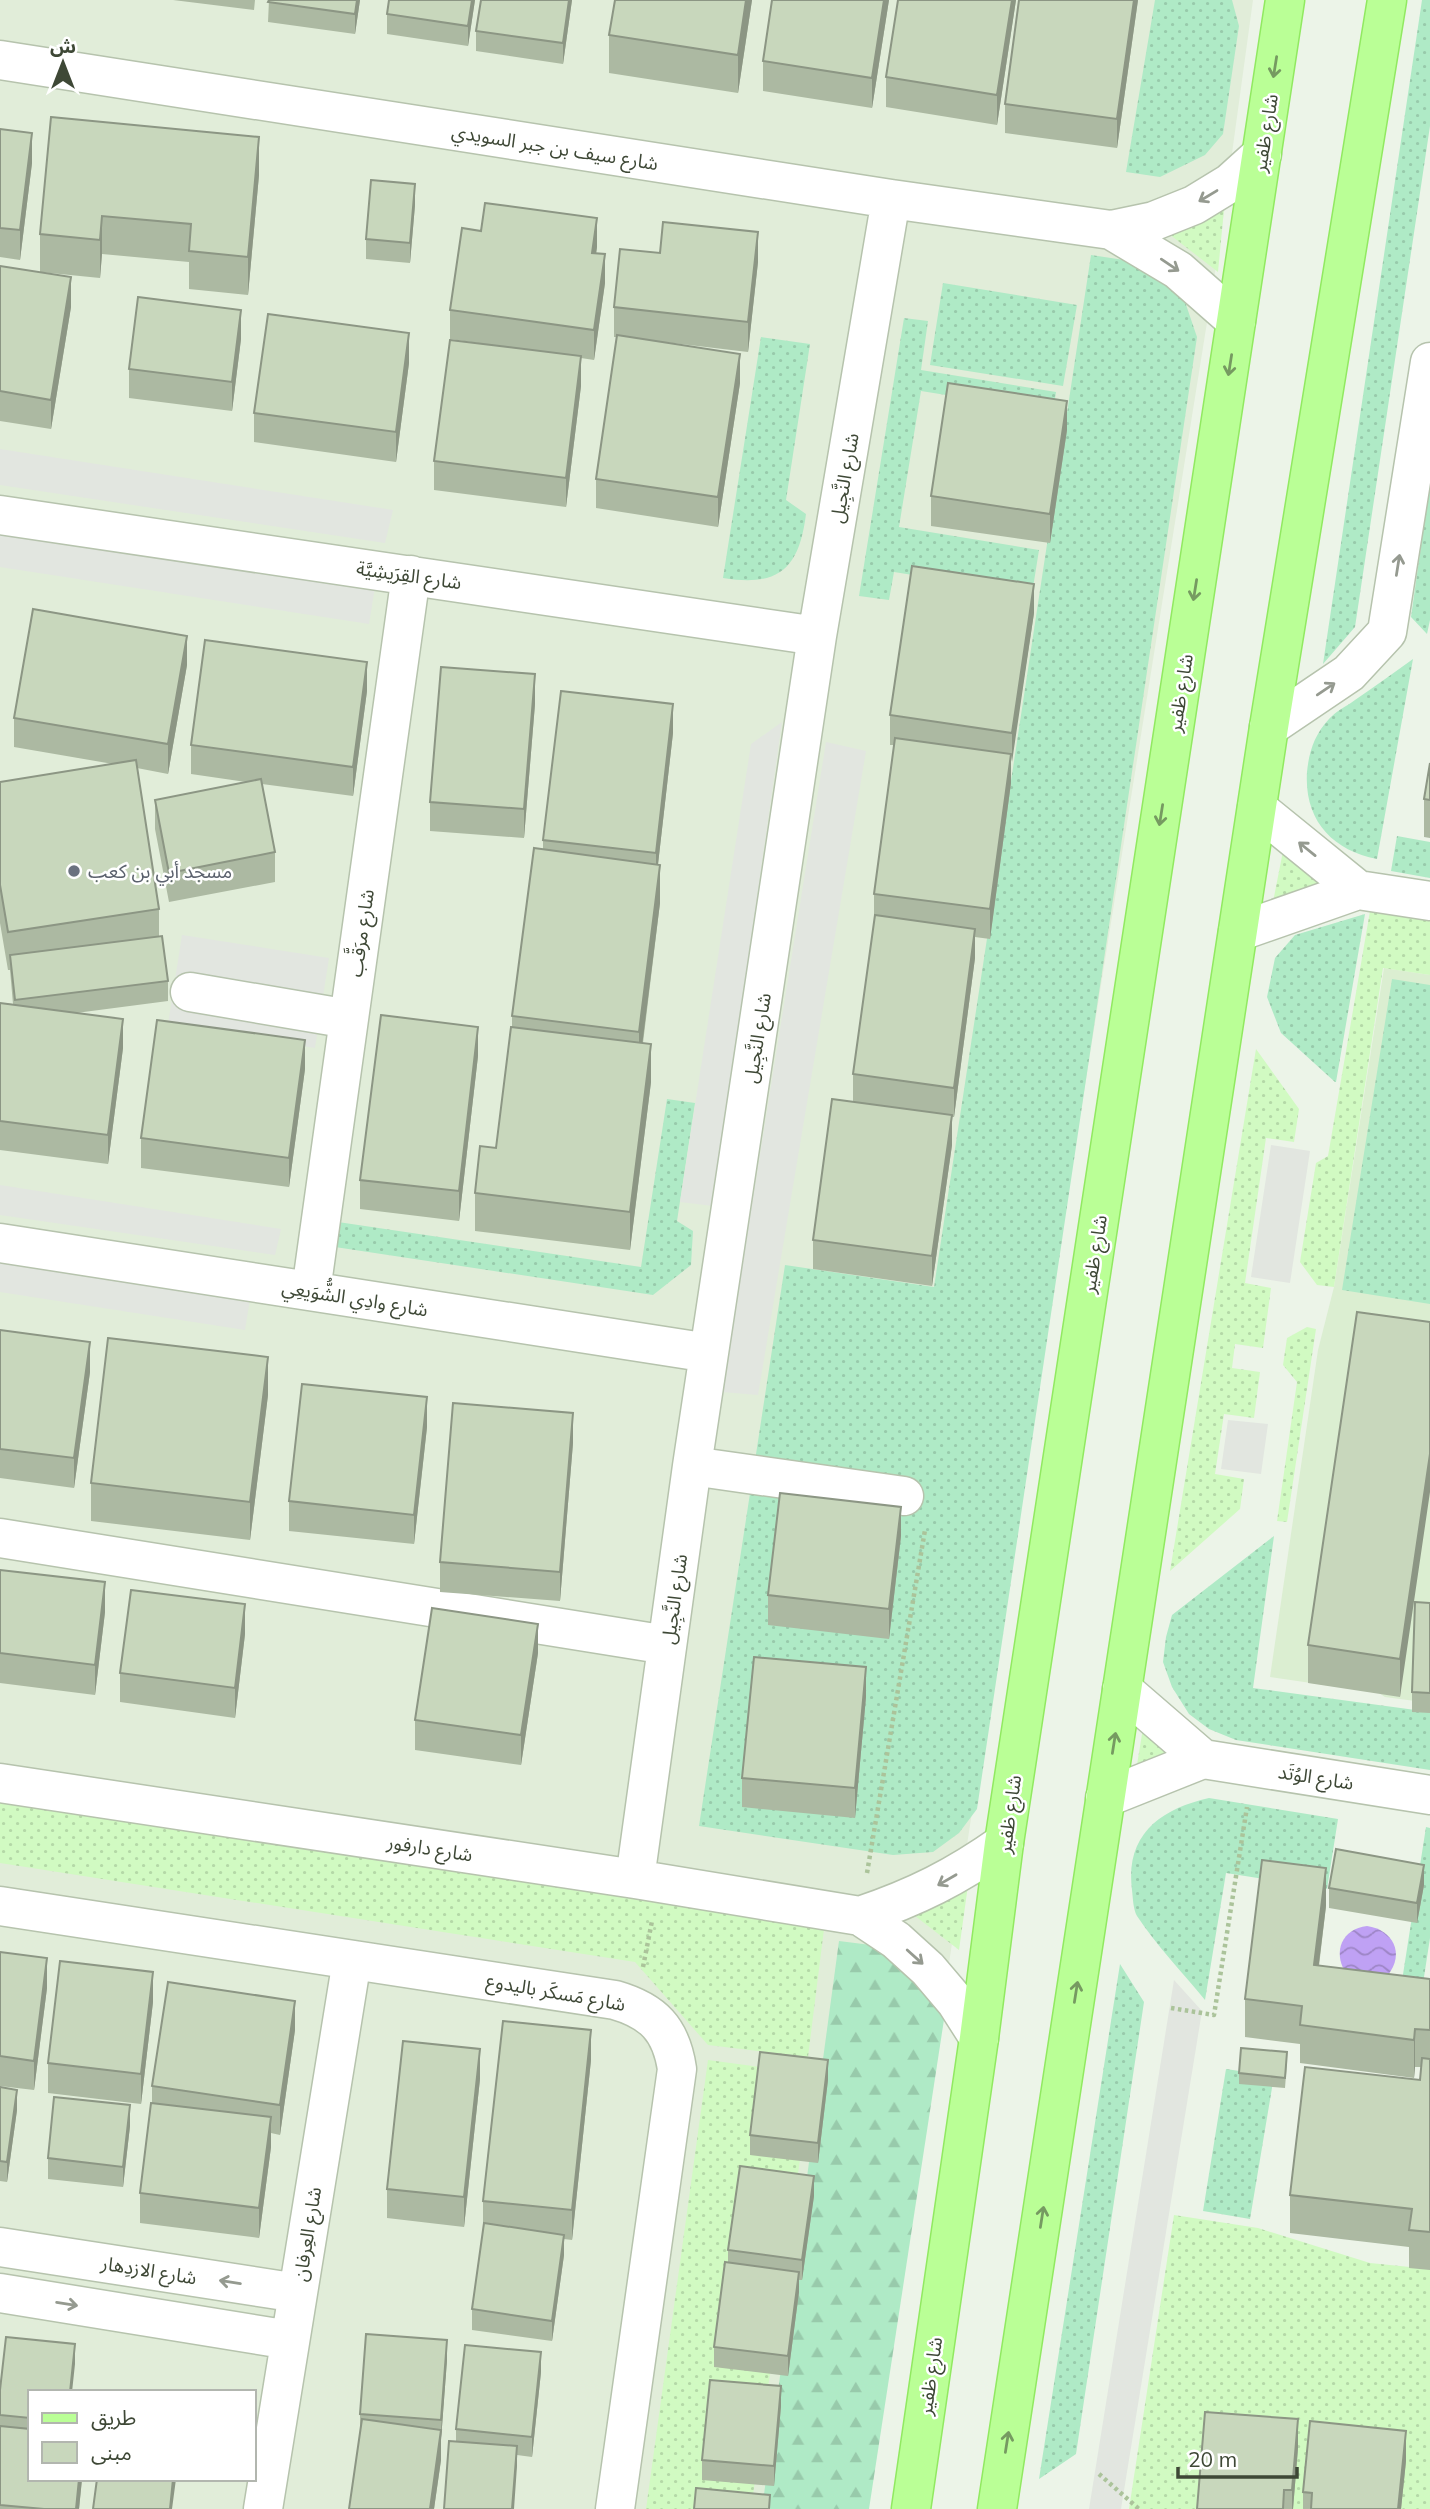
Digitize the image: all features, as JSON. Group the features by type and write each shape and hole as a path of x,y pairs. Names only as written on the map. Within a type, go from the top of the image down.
{"main road":[{"path":"997,2509 1269,727 1387,0"},
{"name":"شارع ظفير","path":"911,2509 979,2038 1004,1843 1262,154 1282,2"}],"street":[{"name":"شارع سيف بن جبر السويدي","path":"0,60 891,200 1111,230 1154,221 1194,205 1230,183 1262,154"},
{"name":"شارع النَّجِيل","path":"647,1881 667,1645 692,1466 817,636 891,200"},
{"name":"شارع سيف بن جبر السويدي","path":"1111,230 1178,270 1236,321"},
{"path":"1269,727 1349,673 1387,632 1430,362"},
{"name":"شارع القِرَيشِيَّة","path":"0,515 817,636"},
{"name":"شارع مرَقَّب","path":"311,1291 411,575"},
{"path":"1257,808 1358,890"},
{"path":"1238,932 1358,890 1430,901"},
{"path":"190,992 349,1019"},
{"name":"شارع وادِي الشُّوَيعِي","path":"0,1243 709,1353"},
{"path":"692,1466 904,1496"},
{"path":"0,1538 667,1645"},
{"path":"1105,1798 1203,1759 1122,1689"},
{"name":"شارع الوُتَد","path":"1203,1759 1430,1795"},
{"name":"شارع دارفور","path":"0,1783 860,1916 896,1940 928,1969 956,2002 979,2038"},
{"path":"860,1916 936,1887 1004,1843"},
{"name":"شارع مَسكَر باليدوع","path":"0,1906 615,2000 635,2006 652,2017 666,2032 674,2050 677,2069 615,2509"},
{"name":"شارع العِرفان","path":"263,2509 352,1960"},
{"name":"شارع الازدِهار","path":"0,2247 298,2293"},
{"path":"0,2293 290,2340"}],"path":[{"path":"860,1916 930,1500 904,1496"},
{"path":"1171,2008 1214,2015 1247,1807"},
{"path":"635,2006 647,1881"},
{"path":"1099,2474 1139,2509"}],"shaded area":[{"path":"0,0 1253,0 1220,241 1035,1398 866,2509 0,2509"},
{"path":"0,449 393,510 385,543 0,485"},
{"path":"0,530 375,587 369,624 0,567"},
{"path":"782,722 713,1206 680,1202 751,744"},
{"path":"826,742 866,751 758,1395 722,1392"},
{"path":"182,935 329,958 315,1048 168,1024"},
{"path":"1384,968 1430,975 1430,1703 1270,1677 1318,1350 1334,1287"},
{"path":"1271,1145 1310,1151 1290,1283 1251,1277"},
{"path":"0,1185 281,1229 275,1255 0,1215"},
{"path":"0,1261 250,1299 245,1330 0,1292"},
{"path":"1228,1420 1268,1424 1261,1474 1221,1469"},
{"path":"1174,1980 1202,2011 1121,2509 1089,2509"}],"green space":[{"path":"1155,0 1232,0 1239,26 1223,134 1205,155 1160,177 1126,172"},
{"path":"1422,0 1430,0 1430,126 1355,627 1323,664"},
{"path":"1091,255 1131,261 1181,290 1197,337 977,1809 959,1833 933,1852 893,1855 699,1826 785,1265 934,1287"},
{"path":"943,283 1077,305 1063,386 930,365"},
{"path":"904,318 928,321 921,370 1056,392 1053,412 921,391 899,527 1039,550 1032,594 894,572 889,600 859,596"},
{"path":"761,337 810,344 786,500 806,514 798,548 783,570 759,580 723,578"},
{"path":"1430,482 1430,620 1427,634 1411,617"},
{"path":"1413,659 1377,859 1347,848 1324,830 1310,805 1307,789 1308,764 1316,737 1332,716"},
{"path":"1397,836 1430,842 1430,878 1391,871"},
{"path":"1365,914 1335,1082 1281,1033 1267,997 1275,958 1295,935"},
{"path":"1392,979 1430,985 1430,1304 1342,1290"},
{"path":"667,1099 695,1103 677,1221 693,1231 691,1265 653,1295 335,1247 338,1222 641,1267"},
{"path":"1274,1536 1253,1688 1430,1712 1430,1770 1236,1740 1209,1729 1189,1714 1172,1687 1163,1662 1172,1615"},
{"path":"1209,1798 1338,1819 1327,1889 1226,1873 1205,2000 1137,1916 1133,1903 1131,1871 1140,1840 1161,1817 1175,1809"},
{"path":"1426,1827 1430,1828 1430,1938 1420,2003 1399,2000"},
{"path":"839,1941 887,1947 945,2013 869,2509 762,2509"},
{"path":"1120,1964 1144,2002 1076,2454 1039,2479"},
{"path":"1226,2069 1274,2076 1250,2219 1203,2211"}],"sand":[{"path":"1226,188 1218,272 1151,220"},
{"path":"1283,851 1330,886 1273,902"},
{"path":"1370,911 1430,921 1430,975 1383,968 1334,1287 1317,1285 1300,1262 1316,1163 1328,1156"},
{"path":"1256,1049 1299,1109 1294,1142 1266,1138 1245,1283 1271,1288 1263,1348 1235,1344 1232,1368 1260,1372 1254,1418 1224,1414 1215,1474 1244,1479 1240,1509 1170,1571"},
{"path":"1307,1327 1316,1329 1287,1522 1277,1521 1297,1382 1283,1365 1287,1338"},
{"path":"1143,1728 1191,1758 1135,1777"},
{"path":"0,1799 824,1929 808,2057 708,2045 635,1962 0,1863"},
{"path":"969,1878 959,1950 901,1905"},
{"path":"708,2060 812,2074 751,2509 646,2509"},
{"path":"1174,2215 1258,2228 1370,2263 1430,2269 1430,2509 1129,2509"}],"water":[{"path":"1367,1926 1384,1932 1394,1944 1396,1959 1388,1975 1345,1972 1341,1964 1340,1949 1346,1936"}],"building":[{"path":"357,0 355,14 268,2"},
{"path":"389,0 472,0 468,26 387,14"},
{"path":"481,0 569,0 563,43 476,31"},
{"path":"615,0 746,0 738,55 609,35"},
{"path":"772,0 884,0 872,78 763,61"},
{"path":"898,0 1012,0 997,95 886,77"},
{"path":"1019,0 1134,0 1117,119 1005,104"},
{"path":"51,117 259,137 248,257 189,251 191,224 102,216 100,240 40,234"},
{"path":"0,129 32,133 20,230 0,228"},
{"path":"371,180 415,184 410,243 366,239"},
{"path":"485,203 597,218 592,253 605,254 594,330 450,310 462,228 481,231"},
{"path":"663,222 758,232 748,322 614,307 620,249 660,253"},
{"path":"0,266 71,277 51,400 0,391"},
{"path":"138,297 241,310 232,382 129,369"},
{"path":"268,314 409,333 396,432 254,413"},
{"path":"617,335 740,354 718,497 596,479"},
{"path":"450,340 581,356 566,478 434,461"},
{"path":"948,383 1067,401 1050,514 931,496"},
{"path":"912,566 1034,584 1012,733 890,715"},
{"path":"33,609 187,636 168,744 14,718"},
{"path":"205,640 367,662 353,767 191,745"},
{"path":"441,667 535,674 524,809 430,802"},
{"path":"561,691 673,704 656,853 543,840"},
{"path":"895,738 1011,754 990,909 874,894"},
{"name":"مسجد أبي بن كعب","path":"136,760 159,909 8,932 0,885 0,782"},
{"path":"1430,763 1430,800 1424,799"},
{"path":"261,779 275,852 169,873 155,800"},
{"path":"534,848 660,865 639,1032 512,1016"},
{"path":"875,915 975,929 954,1088 853,1074"},
{"path":"162,936 168,981 15,1000 10,955"},
{"path":"0,1003 123,1019 108,1135 0,1121"},
{"path":"381,1015 478,1027 459,1191 360,1180"},
{"path":"157,1020 305,1040 289,1158 141,1138"},
{"path":"511,1027 651,1044 630,1212 475,1193 480,1146 496,1148"},
{"path":"832,1099 952,1115 932,1256 813,1240"},
{"path":"1357,1312 1430,1322 1430,1454 1400,1659 1308,1645"},
{"path":"0,1330 90,1342 74,1458 0,1449"},
{"path":"108,1338 268,1357 250,1502 91,1483"},
{"path":"302,1384 427,1397 414,1515 289,1501"},
{"path":"453,1403 573,1413 560,1572 440,1562"},
{"path":"780,1493 901,1507 889,1609 768,1595"},
{"path":"0,1570 105,1582 95,1665 0,1653"},
{"path":"131,1590 245,1604 235,1688 120,1673"},
{"path":"1415,1602 1430,1603 1430,1693 1412,1692"},
{"path":"432,1608 538,1624 521,1735 415,1720"},
{"path":"754,1657 866,1667 855,1788 742,1778"},
{"path":"1336,1849 1424,1865 1417,1903 1329,1888"},
{"path":"1262,1860 1326,1868 1314,1965 1430,1979 1430,2030 1415,2029 1414,2040 1300,2025 1302,2006 1245,1999"},
{"path":"0,1952 47,1958 34,2061 0,2056"},
{"path":"60,1961 153,1972 141,2074 48,2063"},
{"path":"168,1982 295,2001 280,2105 152,2086"},
{"path":"503,2021 591,2030 572,2210 483,2201"},
{"path":"403,2041 480,2049 464,2197 387,2189"},
{"path":"1241,2048 1287,2052 1285,2078 1239,2073"},
{"path":"760,2052 828,2060 818,2143 750,2135"},
{"path":"1422,2058 1430,2059 1430,2232 1409,2230 1412,2209 1290,2195 1305,2067 1420,2080"},
{"path":"0,2087 17,2090 7,2162 0,2161"},
{"path":"54,2097 130,2105 123,2167 48,2158"},
{"path":"151,2103 271,2117 259,2208 140,2193"},
{"path":"740,2166 814,2176 802,2260 728,2250"},
{"path":"484,2223 564,2235 552,2321 472,2309"},
{"path":"725,2262 799,2272 788,2356 714,2347"},
{"path":"366,2334 447,2340 441,2420 360,2414"},
{"path":"6,2337 75,2344 70,2390 28,2390 28,2418 0,2415"},
{"path":"465,2345 541,2352 532,2437 456,2429"},
{"path":"710,2380 781,2386 774,2466 702,2460"},
{"path":"1205,2412 1298,2419 1292,2490 1284,2490 1283,2509 1197,2509"},
{"path":"362,2419 441,2430 430,2509 349,2509"},
{"path":"1310,2421 1406,2431 1398,2509 1311,2509 1312,2493 1303,2492"},
{"path":"0,2426 28,2429 28,2481 79,2481 76,2509 0,2505"},
{"path":"449,2441 517,2446 512,2509 444,2509"},
{"path":"97,2481 173,2481 170,2509 93,2509"},
{"path":"696,2488 770,2495 769,2509 694,2509"}],"place":[{"name":"مسجد أبي بن كعب","path":"74,871"}]}
